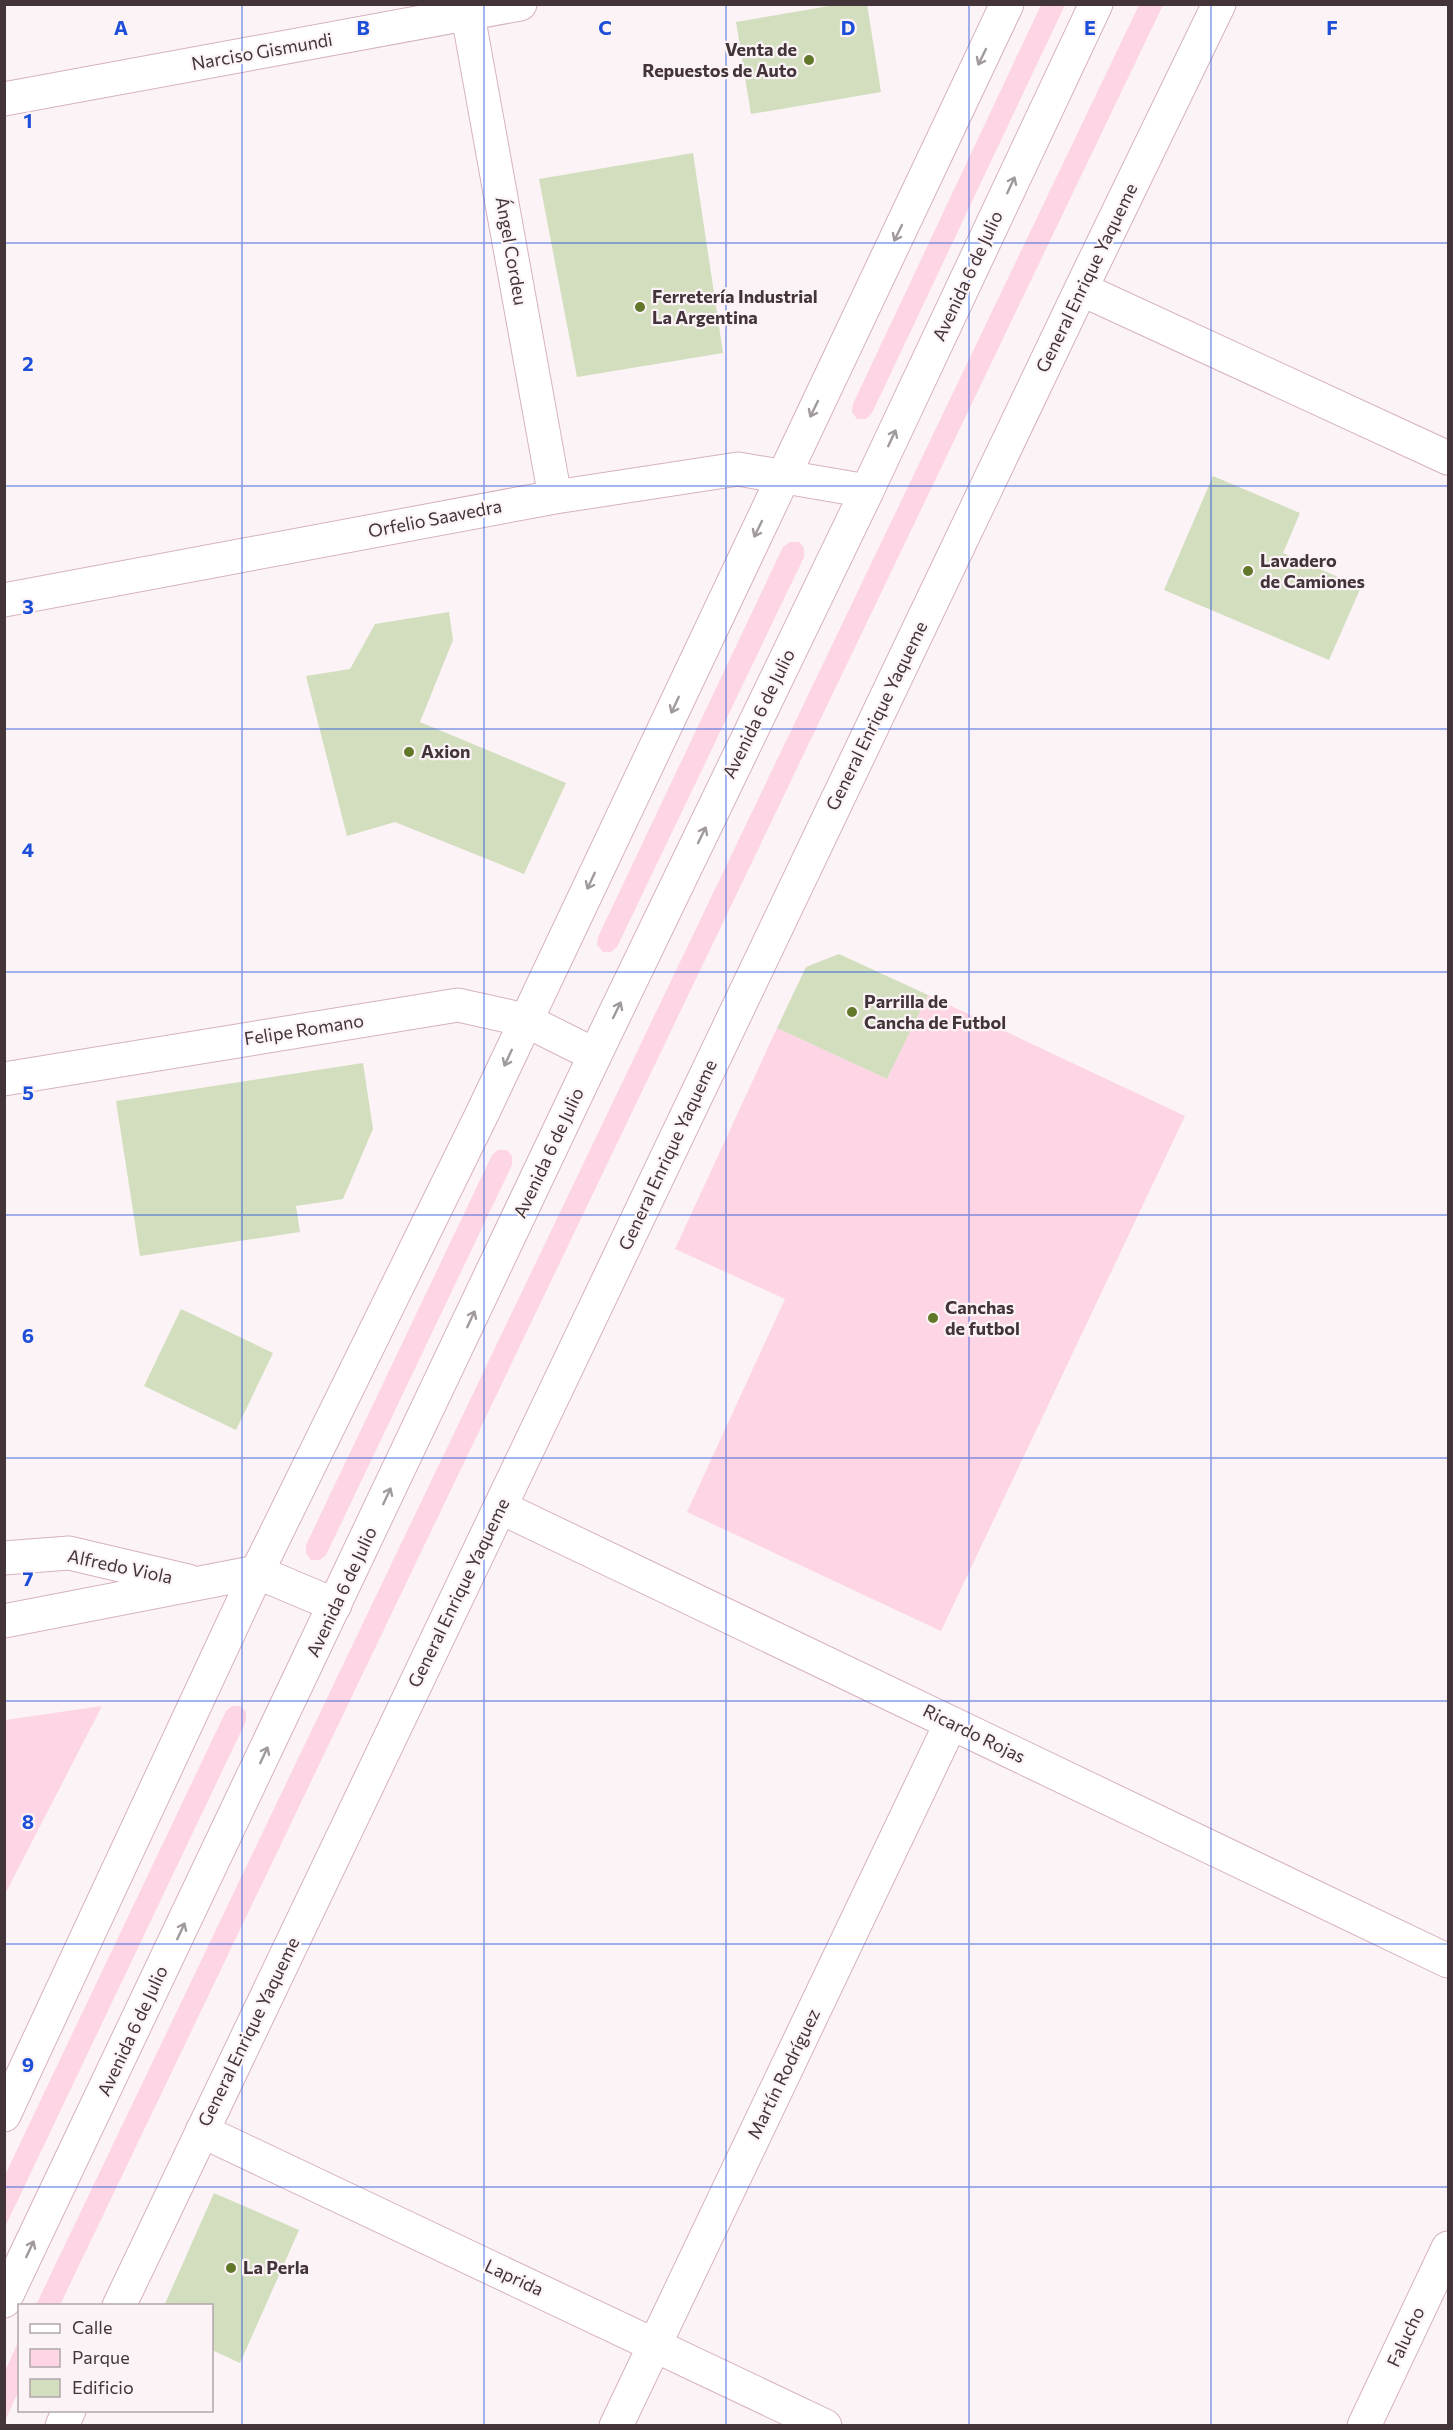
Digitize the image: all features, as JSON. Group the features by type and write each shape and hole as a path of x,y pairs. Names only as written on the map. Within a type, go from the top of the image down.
{"street":[{"name":"Narciso Gismundi","path":"4,99 466,9 520,4"},
{"path":"4,2115 257,1572 482,1114 1007,4"},
{"name":"Avenida 6 de Julio","path":"4,2301 595,1055 867,491 1096,4"},
{"name":"General Enrique Yaqueme","path":"120,2304 1219,4"},
{"name":"Ángel Cordeu","path":"466,9 555,497"},
{"path":"1081,289 1449,458"},
{"name":"Orfelio Saavedra","path":"4,600 555,497 738,469 867,491"},
{"name":"Felipe Romano","path":"4,1079 458,1005 525,1020 595,1055"},
{"name":"Ricardo Rojas","path":"502,1502 951,1723 1449,1961"},
{"name":"Ricardo Rojas","path":"502,1502 1449,1947"},
{"name":"Alfredo Viola","path":"4,1558 69,1553 200,1584"},
{"path":"257,1572 335,1605"},
{"name":"Alfredo Viola","path":"4,1621 257,1572"},
{"name":"Martín Rodríguez","path":"616,2426 951,1723"},
{"name":"Laprida","path":"202,2131 825,2426"},
{"name":"Falucho","path":"1364,2426 1449,2248"},
{"path":"62,2426 68,2412"}],"green space":[{"path":"1041,5 1065,5 872,413 866,419 857,419 852,412 853,404"},
{"path":"1139,5 1163,5 60,2304 36,2304"},
{"path":"790,542 799,542 804,548 804,557 617,947 611,952 603,952 597,945 598,937 783,547"},
{"path":"928,995 1185,1116 941,1631 687,1512 785,1299 675,1249 777,1028 887,1079"},
{"path":"498,1150 507,1150 512,1156 512,1165 326,1555 320,1560 311,1560 306,1553 306,1545 492,1155"},
{"path":"102,1706 5,1894 5,1720"},
{"path":"232,1706 240,1706 246,1712 246,1721 5,2227 5,2175 226,1711"},
{"path":"18,2342 18,2392 5,2421 5,2371"}],"building":[{"name":"Venta de Repuestos de Auto","path":"841,4 867,4 881,92 751,114 736,22"},
{"name":"Ferretería Industrial La Argentina","path":"693,153 723,353 577,377 539,179"},
{"name":"Lavadero de Camiones","path":"1213,476 1300,513 1283,553 1361,587 1329,660 1164,590"},
{"name":"Axion","path":"449,612 453,640 420,722 566,783 524,874 395,822 347,836 306,676 350,669 375,624"},
{"name":"Parrilla de Cancha de Futbol","path":"839,954 928,995 887,1079 777,1028 806,967"},
{"path":"363,1063 373,1129 343,1199 296,1206 300,1232 140,1256 116,1101"},
{"path":"181,1309 273,1353 236,1430 144,1386"},
{"name":"La Perla","path":"214,2193 299,2230 240,2363 213,2350 213,2304 165,2304"}],"place":[{"name":"Venta de Repuestos de Auto","path":"809,60"},
{"name":"Ferretería Industrial La Argentina","path":"640,307"},
{"name":"Lavadero de Camiones","path":"1248,571"},
{"name":"Axion","path":"409,752"},
{"name":"Parrilla de Cancha de Futbol","path":"852,1012"},
{"name":"Canchas de futbol","path":"933,1318"},
{"name":"La Perla","path":"231,2268"}]}
